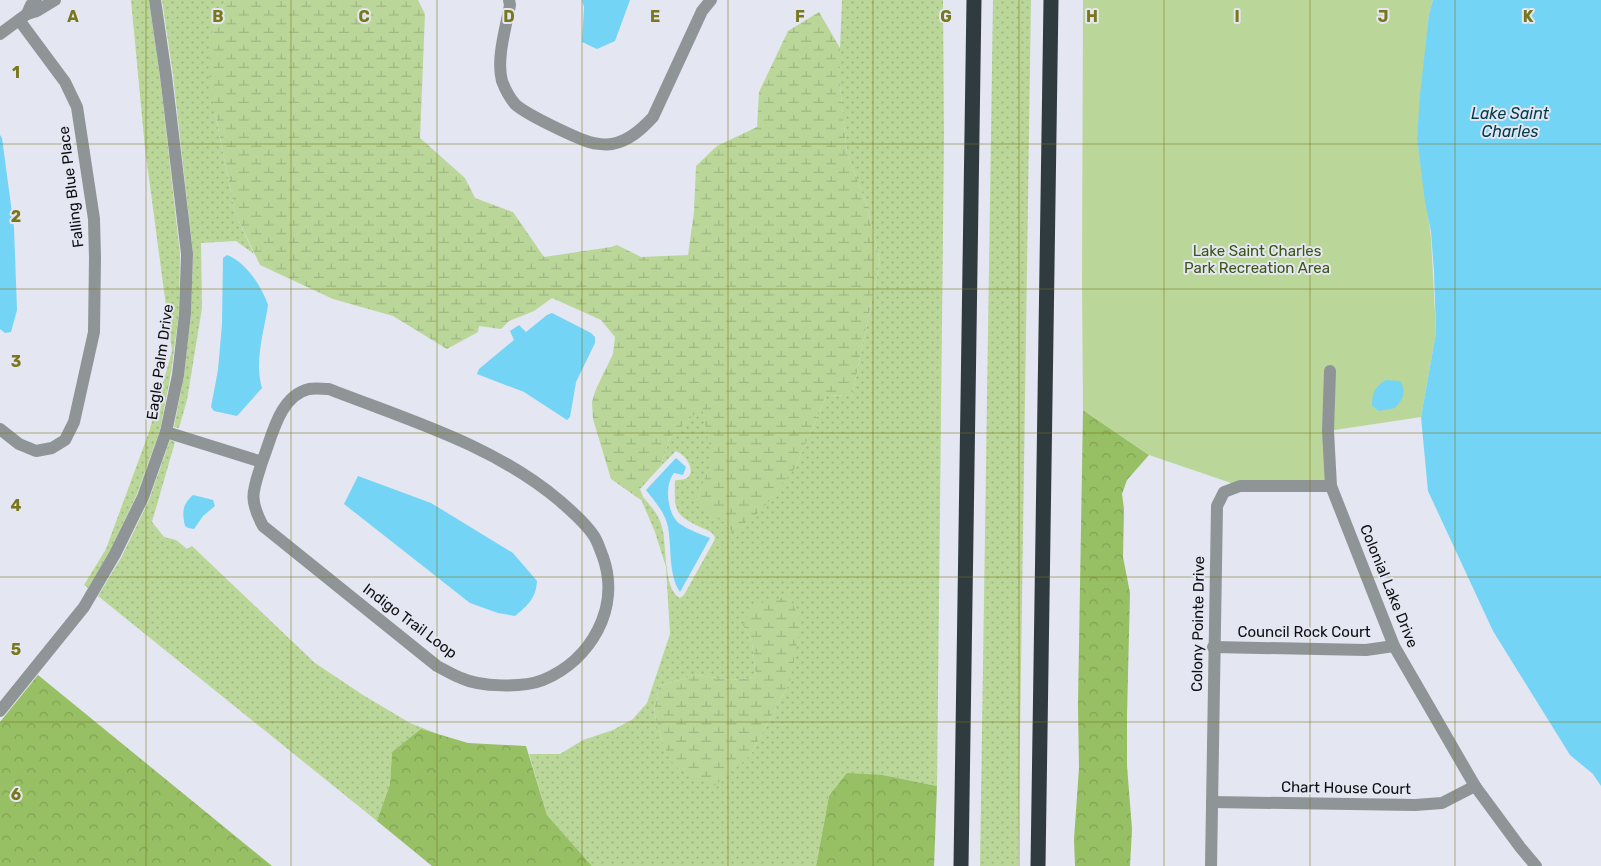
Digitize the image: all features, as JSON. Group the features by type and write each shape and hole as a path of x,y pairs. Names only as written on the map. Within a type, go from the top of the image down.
{"highway":[{"path":"961,866 974,0"},
{"path":"1038,866 1051,0"}],"street":[{"path":"23,17 36,0"},
{"path":"0,34 23,17 55,0"},
{"name":"Eagle Palm Drive","path":"0,711 84,607 115,554 143,497 166,432 178,375 185,314 187,254 155,0"},
{"path":"509,0 510,5 500,60 502,79 507,93 527,113 591,143 612,144 626,139 641,130 653,117 702,11 712,0"},
{"name":"Falling Blue Place","path":"0,429 19,444 36,451 52,448 65,440 74,422 94,332 94,219 78,107 65,82 23,17"},
{"name":"Colonial Lake Drive","path":"1330,371 1328,431 1331,486 1394,646 1475,786 1536,866"},
{"name":"Indigo Trail Loop","path":"310,389 329,389 478,448 509,465 545,489 578,517 595,537 605,564 609,589 606,611 597,633 586,650 569,665 542,680 520,684 484,684 462,679 437,666 263,526 254,510 252,492 262,462 283,407 294,396 310,389"},
{"path":"166,432 262,462"},
{"name":"Colony Pointe Drive","path":"1211,866 1213,647 1217,506 1224,492 1240,486 1331,486"},
{"name":"Council Rock Court","path":"1213,647 1366,650 1394,646"},
{"name":"Chart House Court","path":"1212,802 1416,805 1442,803 1475,786"}],"green space":[{"path":"131,0 149,0 160,77 180,254 179,313 171,373 160,430 137,494 110,551 88,588 84,585 106,549 149,432 172,351 145,148"},
{"path":"162,0 225,0 212,34 216,118 235,213 254,254 236,241 201,243 202,308 187,400 179,428 174,427 184,375 191,315 193,254 173,75"},
{"path":"225,0 418,0 425,14 420,138 465,178 475,198 513,212 544,257 617,245 641,257 688,255 694,212 696,166 717,146 757,127 759,92 788,31 819,12 840,48 840,86 847,153 866,203 880,261 852,396 827,395 795,468 762,510 733,532 696,500 712,461 702,407 669,439 661,466 640,489 643,497 641,500 611,479 593,419 592,402 596,389 613,354 615,337 601,320 552,298 534,311 509,321 501,329 479,326 478,332 447,349 393,316 333,299 260,265 235,213 209,82 212,34"},
{"path":"842,0 943,0 944,137 937,786 883,775 829,796 816,866 592,866 547,815 529,754 560,754 583,740 613,730 633,719 647,703 670,634 666,567 655,532 641,499 643,497 649,504 661,523 668,577 675,593 680,598 684,595 715,537 710,531 686,520 678,511 675,500 675,481 688,477 691,469 682,454 676,451 661,466 669,439 702,406 713,461 696,500 795,468 827,395 852,396 880,261 866,203 847,153 840,86","holes":["743,625 790,682 750,756 663,744 654,712 659,686 697,675 731,680 756,677 752,643"]},
{"path":"993,0 1031,0 1018,866 980,866"},
{"name":"Lake Saint Charles Park Recreation Area","path":"1083,0 1433,0 1429,14 1417,138 1431,238 1436,333 1421,417 1328,431 1331,486 1240,486 1149,455 1083,410"},
{"path":"1083,410 1149,455 1127,480 1122,494 1124,509 1123,557 1130,593 1127,766 1132,829 1130,866 1075,866 1074,839 1079,768 1078,705"},
{"path":"170,440 175,442 152,522 164,537 176,540 187,549 192,546 315,663 410,723 438,734 421,730 392,752 390,784 377,821 98,596 121,558 149,500"},
{"path":"789,596 801,622 790,682 750,756 713,787 674,766 663,744 654,712 659,686 697,675 731,680 756,677 752,643 743,625 753,605"},
{"path":"38,675 272,866 0,866 0,722"},
{"path":"421,729 468,743 526,746 547,815 592,866 432,866 377,821 390,784 392,752"},
{"path":"847,773 883,775 937,786 934,866 816,866 829,796"}],"water":[{"path":"582,0 630,0 615,41 597,49 582,42 584,7"},
{"name":"Lake Saint Charles","path":"1433,0 1601,0 1601,786 1593,774 1570,755 1493,631 1428,491 1421,417 1436,333 1431,232 1425,202 1417,138 1429,14"},
{"path":"0,135 2,138 14,228 17,310 11,332 5,333 0,329"},
{"path":"227,255 234,258 247,269 262,291 268,305 259,357 262,388 237,416 214,411 211,407 218,370 222,324 223,258"},
{"path":"552,313 591,333 595,337 595,343 576,382 570,417 567,420 524,392 477,374 479,369 514,340 510,331 519,325 526,332"},
{"path":"1386,380 1400,381 1404,392 1395,408 1379,411 1372,406 1373,397 1377,387"},
{"path":"676,458 686,467 683,475 674,473 671,478 668,500 672,514 680,524 710,538 680,592 672,569 667,522 659,507 646,490"},
{"path":"358,476 431,503 513,553 537,581 535,592 530,601 515,616 498,613 470,603 344,504"},
{"path":"193,495 213,500 215,506 203,516 194,529 185,526 183,517 185,506"}]}
